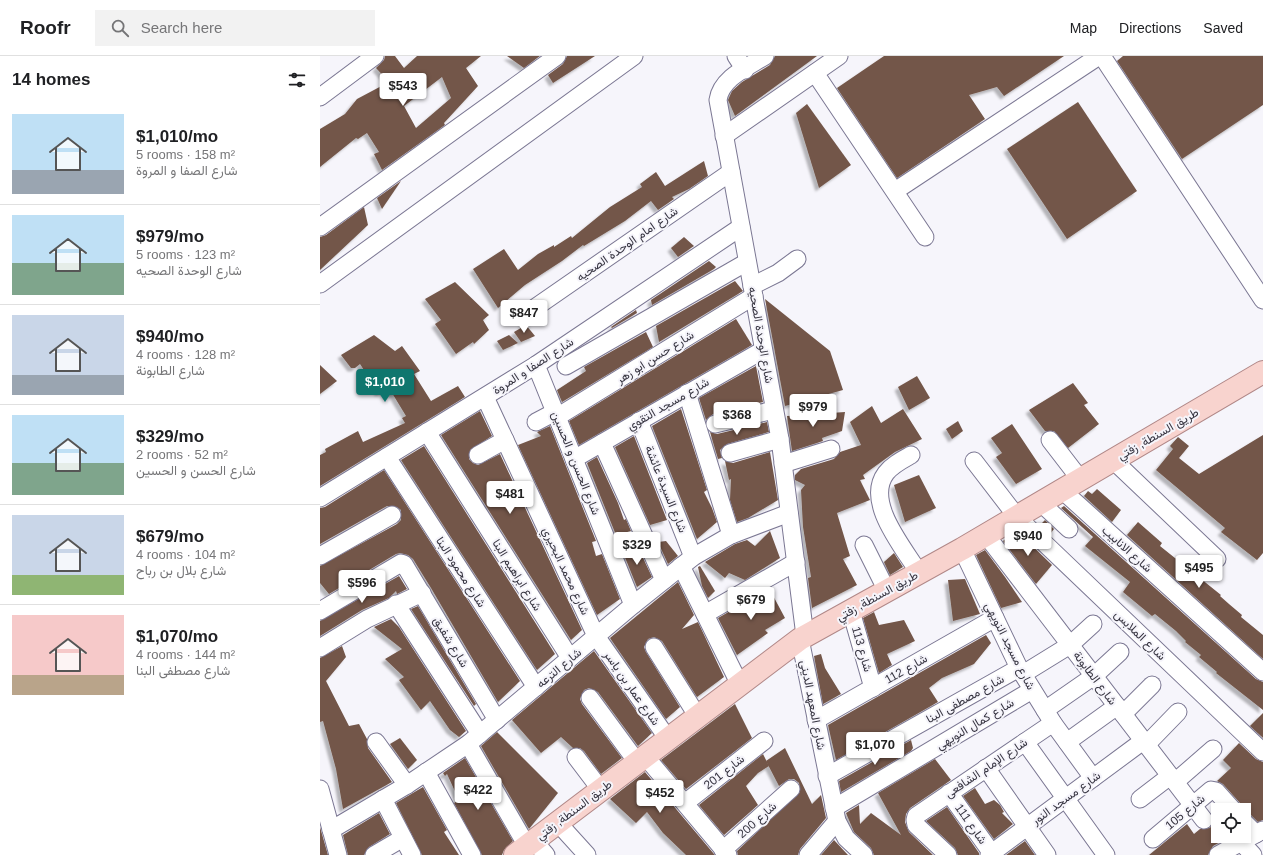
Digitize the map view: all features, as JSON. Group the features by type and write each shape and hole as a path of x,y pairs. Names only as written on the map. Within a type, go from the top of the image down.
{"main road":[{"name":"طريق السنطة, زفتي","path":"531,849 558,823 802,638 962,549 1263,372"}],"street":[{"path":"320,97 375,56"},
{"path":"320,227 557,56"},
{"path":"320,284 634,56"},
{"name":"شارع الوحدة الصحيه","path":"764,56 740,63 719,93 719,106 780,439 796,562 802,638"},
{"path":"724,136 839,56"},
{"path":"895,191 1098,56"},
{"path":"1102,56 1263,300"},
{"path":"815,73 925,237"},
{"name":"شارع امام الوحدة الصحيه","path":"523,316 731,172"},
{"name":"شارع الصفا و المروة","path":"320,498 536,365 741,227"},
{"name":"شارع حسن ابو زهر","path":"536,422 556,415 753,291 797,259"},
{"path":"566,366 747,262"},
{"name":"شارع مسجد التقوي","path":"574,459 763,350"},
{"name":"شارع الحسن و الحسين","path":"536,365 633,605"},
{"path":"687,393 731,535"},
{"name":"شارع محمد البحيري","path":"484,397 596,636"},
{"path":"715,424 774,410"},
{"name":"شارع السيدة عائشة","path":"639,421 705,614 740,685"},
{"name":"شارع ابراهيم البنا","path":"427,432 570,658"},
{"path":"730,453 780,439"},
{"path":"478,455 504,440"},
{"name":"شارع الانابيب","path":"1050,440 1071,485 1263,672"},
{"path":"602,443 664,580"},
{"path":"783,464 831,449"},
{"path":"911,455 897,464 886,474 879,487 879,502 884,516 919,573"},
{"name":"شارع محمود البنا","path":"387,457 536,687"},
{"path":"1113,460 1217,559"},
{"name":"شارع الملابس","path":"974,462 1017,517 1263,752"},
{"path":"1041,503 1069,529"},
{"name":"شارع الترعه","path":"326,822 383,799 407,785 474,739 633,605 687,562 731,535 789,513"},
{"path":"320,556 392,515"},
{"name":"شارع الطابونة","path":"986,535 1204,820"},
{"path":"864,545 887,591"},
{"name":"شارع مسجد النويهي","path":"962,549 1021,671 1049,717 1093,778"},
{"path":"705,614 796,562"},
{"name":"شارع شفيق","path":"320,611 401,563 405,564 497,720"},
{"path":"320,648 367,619 422,593"},
{"path":"396,604 474,739 531,849"},
{"name":"شارع 113","path":"851,611 873,688"},
{"name":"شارع 112","path":"816,720 995,618"},
{"name":"شارع مصطفى البنا","path":"827,776 1070,645 1093,624"},
{"name":"شارع عمار بن ياسر","path":"596,636 668,739"},
{"name":"شارع المعهد الديني","path":"802,638 816,720 836,815 846,838 864,855"},
{"path":"654,648 698,717"},
{"name":"شارع الإمام الشافعى","path":"948,855 916,825 914,820 918,814 1025,742 1049,717 1120,652"},
{"path":"1067,742 1120,710 1152,685"},
{"name":"شارع كمال النويهي","path":"808,855 836,815 1032,690"},
{"path":"590,698 641,759 685,802 726,852"},
{"name":"شارع مسجد النور","path":"991,854 1093,778 1145,743 1178,712"},
{"name":"شارع 201","path":"685,802 764,741"},
{"path":"376,742 407,785"},
{"path":"1025,742 1106,855"},
{"path":"1140,799 1172,779 1213,749"},
{"path":"576,757 601,790"},
{"path":"986,768 1047,855"},
{"path":"426,772 472,855"},
{"path":"320,789 326,822 338,855"},
{"name":"شارع 200","path":"726,852 791,789"},
{"name":"شارع 105","path":"1153,839 1210,791 1213,790 1226,803"},
{"name":"شارع 111","path":"949,793 991,854"},
{"path":"383,799 412,855"},
{"path":"558,823 585,854"},
{"path":"1218,855 1253,836 1253,855"},
{"path":"374,855 403,838"}],"building":[{"path":"385,56 395,56 404,68 417,56 481,56 466,68 478,86 444,123 445,125 382,170 374,154 379,152 367,133 358,139 356,138 320,167 320,129 345,114 357,99 389,82 376,68 384,60","holes":["442,77 451,98 416,128 404,106"]},
{"path":"507,56 540,56 524,68"},
{"path":"567,56 595,56 553,83 548,75 563,64"},
{"path":"775,56 817,56 735,116 728,100 732,91 742,82 770,65"},
{"path":"884,56 1064,56 1004,96 997,87 969,95 985,119 897,178 837,88"},
{"path":"1123,56 1263,56 1263,105 1182,159 1117,61"},
{"path":"1078,102 1137,191 1067,239 1007,149"},
{"path":"807,104 851,165 819,188 796,113"},
{"path":"704,161 708,176 689,189 672,197 674,199 658,210 651,201 625,221 584,246 583,245 562,261 525,285 498,308 473,269 504,249 518,270 538,254 554,245 554,247 571,236 572,238 610,207 642,187 640,184 656,172 665,186"},
{"path":"401,181 382,209 377,198"},
{"path":"364,207 368,225 320,270 320,237 326,235"},
{"path":"684,237 694,246 678,257 671,248"},
{"path":"709,261 716,267 714,269 652,305 651,300"},
{"path":"735,281 743,291 659,342 656,326"},
{"path":"455,282 489,315 483,320 489,330 474,344 473,342 456,354 435,324 441,320 425,299"},
{"path":"765,299 830,351 843,390 785,406"},
{"path":"636,310 637,313 612,328 611,327"},
{"path":"736,319 752,345 579,445 569,421"},
{"path":"526,325 535,336 521,342 514,332"},
{"path":"646,332 653,347 562,402 557,390 586,371 584,367"},
{"path":"374,335 395,351 402,346 420,371 414,374 431,401 458,386 465,397 320,486 320,455 326,452 325,449 358,431 363,442 405,423 402,418 406,416 389,388 379,393 360,364 355,368 351,368 341,355"},
{"path":"509,335 518,343 503,350 497,341"},
{"path":"320,365 337,381 320,394"},
{"path":"756,366 763,402 713,414 706,420 699,398"},
{"path":"917,376 930,398 909,410 898,387"},
{"path":"1073,383 1088,403 1084,405 1099,424 1068,448 1054,431 1045,431 1029,410"},
{"path":"872,406 881,423 903,409 922,439 895,452 863,475 865,479 860,480 870,500 837,513 850,556 843,559 857,585 812,608 808,578 811,577 803,527 801,490 805,485 795,480 795,475 801,469 834,459 840,452 861,445 850,422"},
{"path":"681,409 707,490 704,492 717,522 697,539 652,426"},
{"path":"480,411 492,436 470,450 469,459 478,465 500,454 582,630 571,640 441,435"},
{"path":"845,412 842,431 822,438 823,441 792,451 787,416"},
{"path":"958,421 963,431 952,439 946,429"},
{"path":"767,422 769,432 727,444 720,450 722,458 718,459 710,432 717,434"},
{"path":"1012,424 1042,469 1016,484 996,457 1002,453 991,438"},
{"path":"550,426 596,541 592,542 596,556 602,554 620,599 597,615 518,445 541,436 537,432"},
{"path":"1263,435 1263,553 1257,560 1221,532 1225,528 1156,470 1173,449 1170,446 1178,437 1189,446 1179,458 1199,474"},
{"path":"634,436 667,520 650,525 615,447"},
{"path":"424,446 555,654 537,670 401,460"},
{"path":"770,452 778,500 748,518 737,522 730,500 731,479 729,480 725,461 733,463"},
{"path":"597,457 624,520 626,519 631,531 616,535 587,463"},
{"path":"384,470 520,681 498,702 431,588 413,559 408,555 400,553 396,554 329,594 320,583 320,566 397,524 401,520 401,510 397,507 387,506 320,544 320,508 325,507"},
{"path":"919,475 936,508 905,522 894,485"},
{"path":"1097,489 1121,510 1112,522 1084,496 1088,491 1092,494"},
{"path":"1064,506 1256,679 1263,682 1263,710 1216,673 1217,672 1199,657 1201,655 1185,642 1186,641 1176,631 1155,614 1152,616 1123,592 1130,582 1085,546 1093,537 1061,508"},
{"path":"1045,520 1054,529 1050,534 1040,525"},
{"path":"1138,522 1162,543 1160,546 1221,595 1220,596 1242,615 1241,617 1263,635 1263,659 1127,535"},
{"path":"770,531 780,558 745,580 729,573 725,578 705,562 735,544 747,540 755,546"},
{"path":"1017,531 1052,565 1036,584 1003,541"},
{"path":"666,541 678,556 668,564 658,542"},
{"path":"638,547 652,577 637,587 622,550"},
{"path":"985,550 1022,602 1001,608 976,555"},
{"path":"894,553 903,567 890,575 884,562"},
{"path":"700,566 715,591 708,598 702,586 698,567"},
{"path":"399,576 407,589 397,594 396,591 389,598 362,610 320,636 320,621"},
{"path":"965,579 980,614 953,621 948,580"},
{"path":"678,582 694,615 682,629 698,622 724,677 697,697 662,641 654,637 648,639 644,647 646,652 680,707 666,719 610,638"},
{"path":"767,590 770,590 785,618 765,630 768,633 737,655 718,618"},
{"path":"418,606 476,704 474,706 411,609"},
{"path":"874,612 879,625 904,620 915,641 887,654 892,665 879,673 863,618"},
{"path":"391,619 399,627 466,731 459,737 450,730 430,701 421,710 399,680 404,677 385,659 402,649 374,627"},
{"path":"986,635 991,643 974,664 942,678 929,688 938,702 836,760 828,725"},
{"path":"342,646 346,657 326,681 349,726 359,724 367,739 368,748 392,782 343,809 336,769 323,721 320,722 320,658"},
{"path":"594,651 652,733 638,746 598,692 589,688 584,690 580,699 582,704 622,758 601,774 584,751 580,748 573,748 561,737 541,753 512,720"},
{"path":"821,654 825,668 841,694 823,704 814,656"},
{"path":"735,704 752,738 686,789 661,760"},
{"path":"1263,713 1263,738 1250,726"},
{"path":"497,732 558,793 529,829 481,746"},
{"path":"400,738 417,760 408,769 390,744"},
{"path":"911,740 913,748 911,751 841,792 839,781"},
{"path":"1239,743 1256,759 1263,762 1263,820 1258,822 1251,815 1251,803 1240,803 1223,784 1217,781 1231,768 1223,760"},
{"path":"785,748 812,804 821,795 826,818 800,849 798,855 738,855 737,851 800,792 799,783 794,779 789,779 779,786 766,761"},
{"path":"763,754 769,766 758,773 746,786 758,805 724,835 699,805"},
{"path":"465,758 513,841 504,850 502,855 482,855 454,803 459,800 447,774 445,776 443,773"},
{"path":"935,759 951,780 910,808 906,814 905,822 909,832 933,855 874,855 871,848 854,832 846,813 859,805 860,824 871,813 901,835 878,793"},
{"path":"645,772 715,855 686,855 663,833 647,812 636,823 610,799"},
{"path":"423,787 447,830 444,832 459,855 422,855 396,803"},
{"path":"975,788 985,804 994,800 1000,805 1004,812 1002,813 1013,824 994,839 963,796"},
{"path":"947,807 979,855 958,855 955,848 926,821"},
{"path":"379,813 390,834 369,847 364,855 348,855 343,835"},
{"path":"1187,824 1194,834 1200,829 1210,828 1211,826 1211,843 1218,843 1213,846 1208,855 1149,855"},
{"path":"320,827 328,855 320,855"},
{"path":"834,840 848,855 821,855"},
{"path":"1025,841 1035,855 1006,855"}]}
